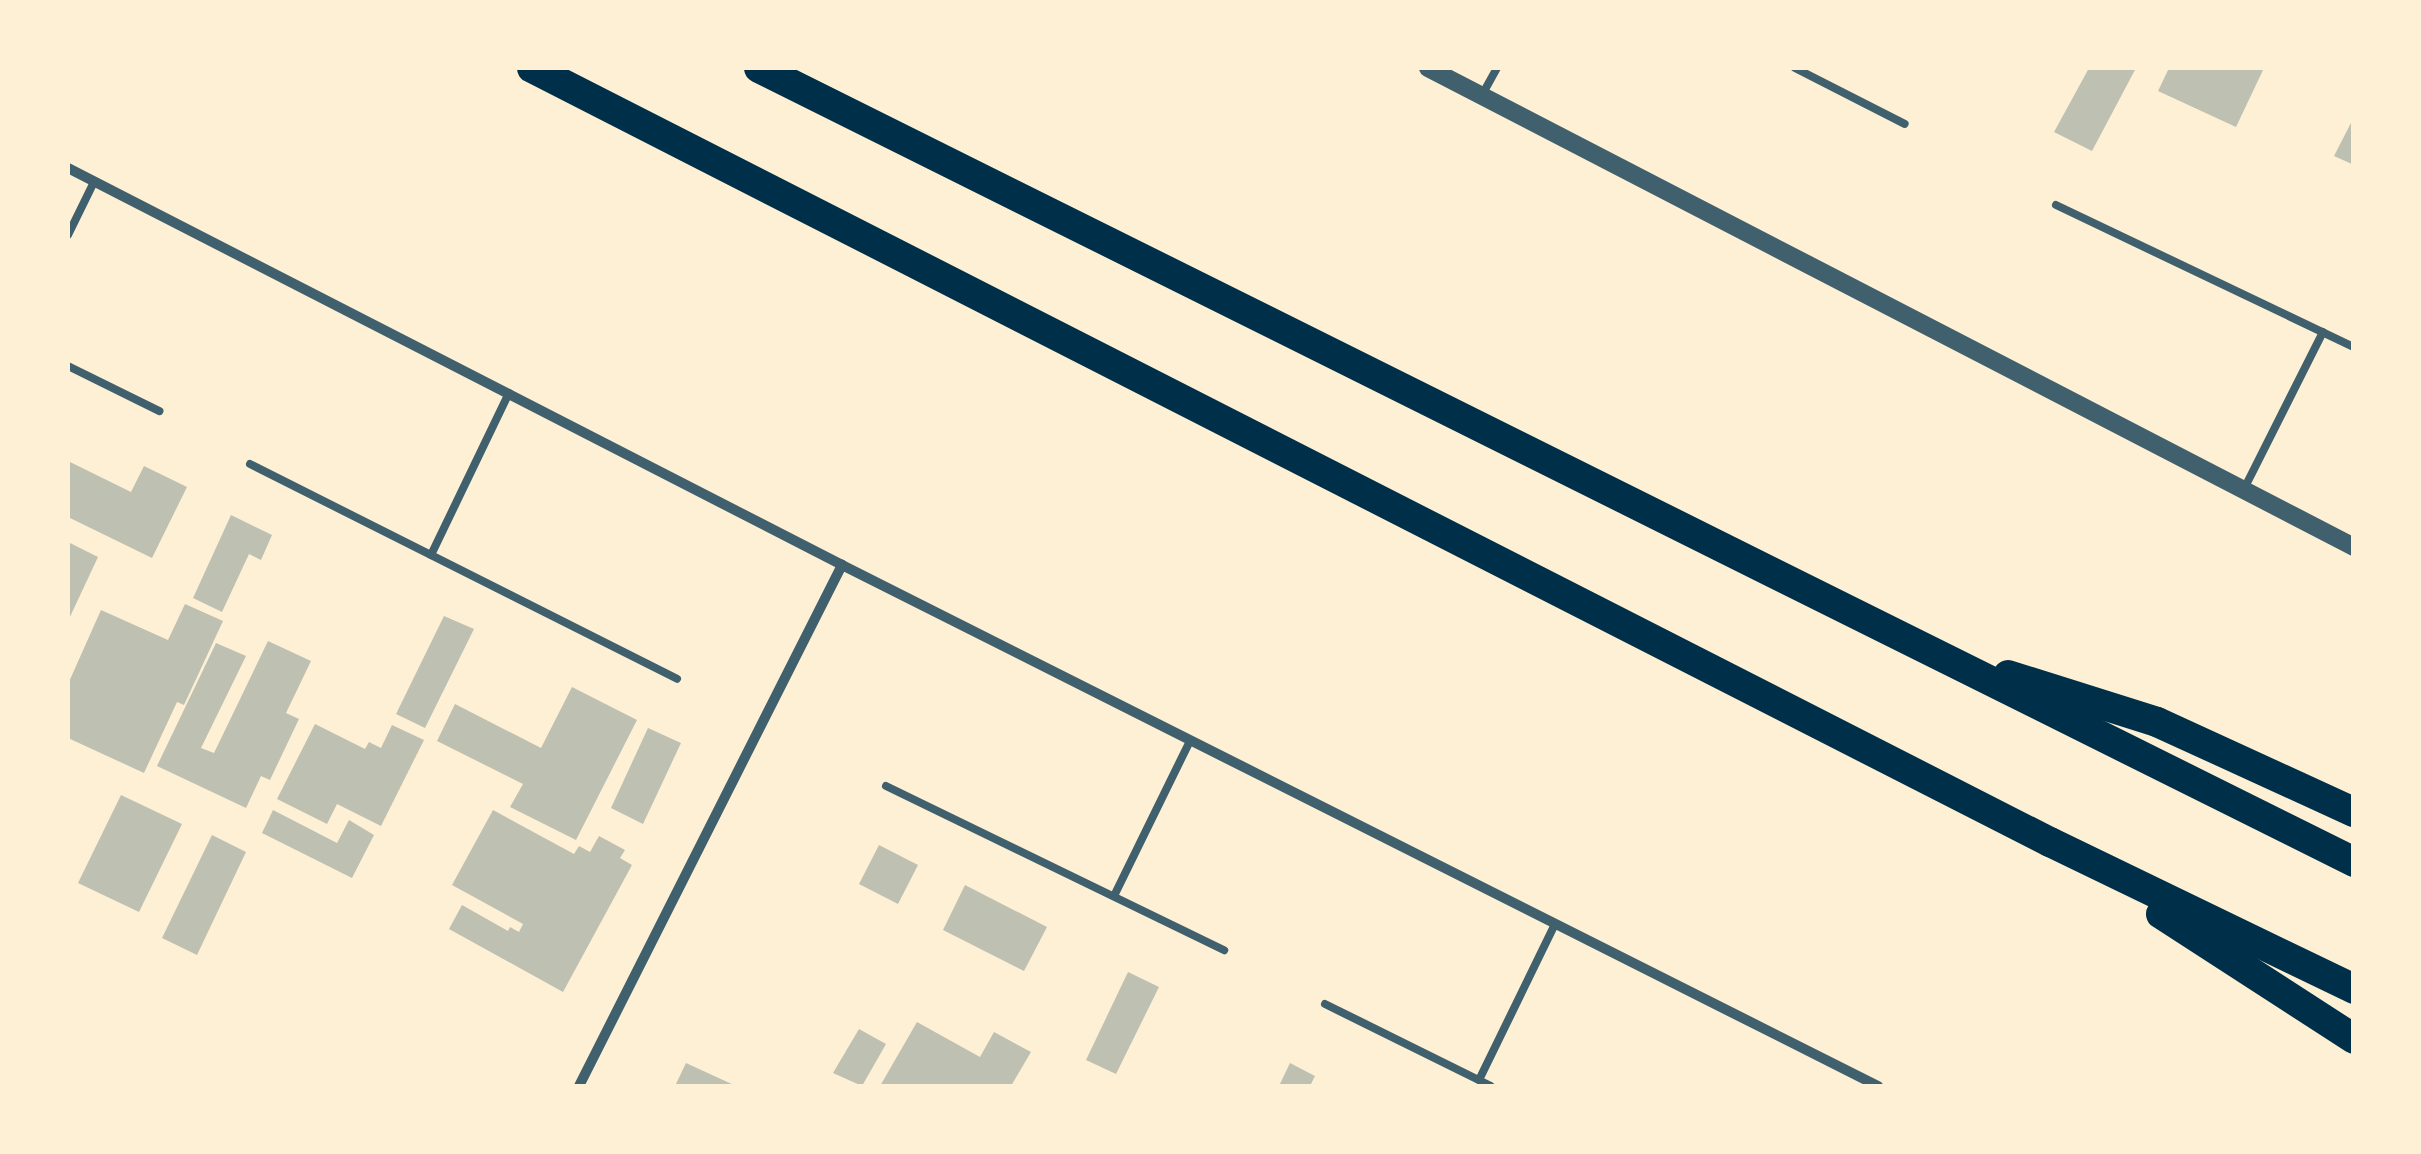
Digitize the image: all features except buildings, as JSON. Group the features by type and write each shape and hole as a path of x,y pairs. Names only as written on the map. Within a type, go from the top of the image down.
{"highway":[{"path":"532,68 2050,842 2354,989"},
{"path":"759,68 2354,862"},
{"path":"1951,662 2021,678 2157,722 2354,812"},
{"path":"2050,842 2354,1039"}],"street":[{"path":"1428,68 2354,548"},
{"path":"68,168 842,565 1878,1086"},
{"path":"579,1086 842,565"}],"lane":[{"path":"1482,95 1497,68"},
{"path":"1794,68 1905,124"},
{"path":"68,236 94,182"},
{"path":"2056,204 2354,347"},
{"path":"2243,491 2323,332"},
{"path":"68,366 159,411"},
{"path":"430,555 509,393"},
{"path":"250,464 677,679"},
{"path":"1114,896 1190,741"},
{"path":"886,786 1224,950"},
{"path":"1479,1080 1556,924"},
{"path":"1325,1004 1492,1086"}]}
